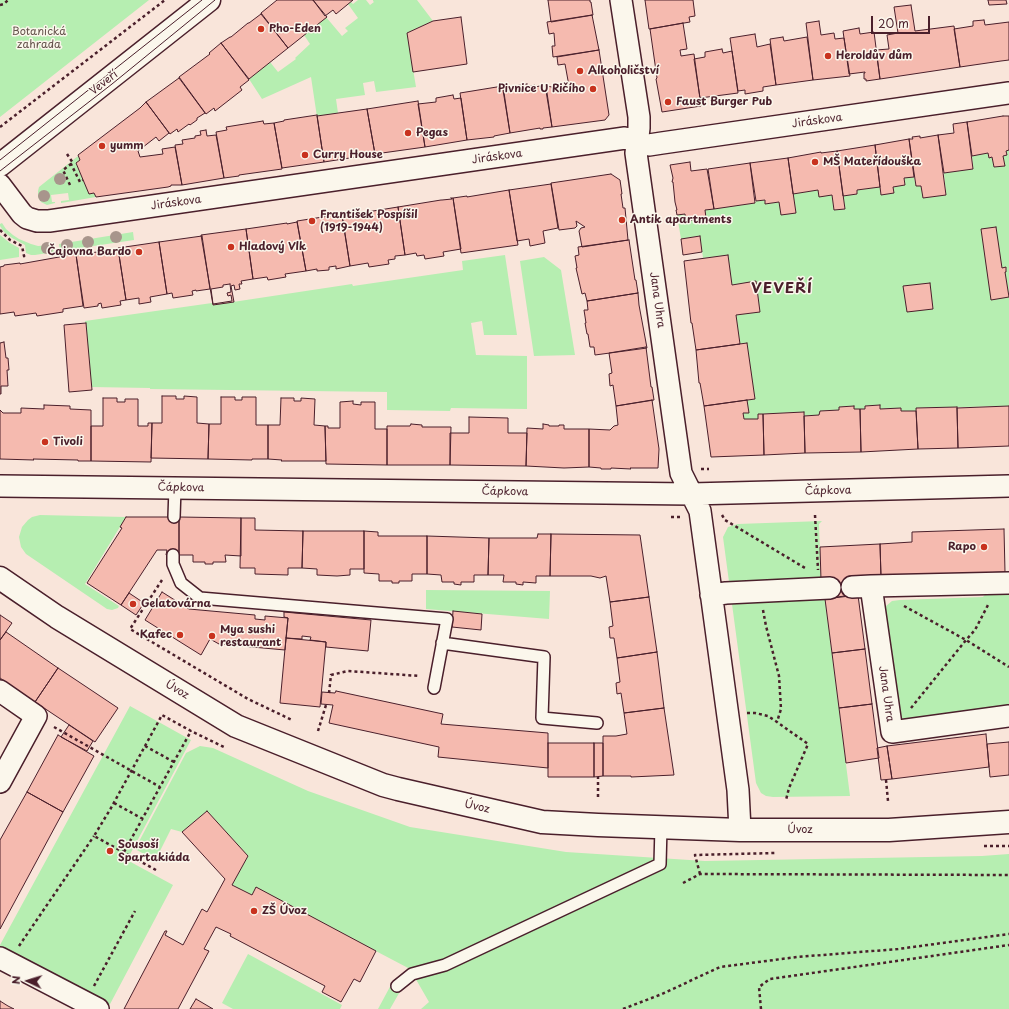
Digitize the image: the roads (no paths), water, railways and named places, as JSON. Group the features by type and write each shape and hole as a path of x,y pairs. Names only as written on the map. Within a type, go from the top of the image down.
{"main road":[{"name":"Veveří","path":"0,165 208,0"},
{"name":"Úvoz","path":"0,578 57,617 236,726 383,785 398,789 542,822 740,830 889,830 1009,822"}],"street":[{"name":"Jana Uhra","path":"621,0 639,117 636,153 681,473 700,511 738,790 740,830"},
{"name":"Jiráskova","path":"0,185 22,214 27,218 37,221 49,221 625,138 649,145 1009,93"},
{"name":"Čápkova","path":"0,486 691,494 1009,486"},
{"name":"Jana Uhra","path":"1004,583 862,587 892,732 1009,716"},
{"path":"711,595 760,592 822,584"},
{"path":"0,690 36,716 0,782"},
{"path":"4,960 92,1005"}],"lane":[{"path":"174,517 175,488"},
{"path":"172,559 181,583 200,598 446,619 435,683"},
{"path":"442,643 544,656 542,718 597,723"},
{"path":"396,986 412,974 445,965 660,864 661,827"}],"tram line":[{"path":"0,160 202,0"},
{"path":"0,171 112,84 215,0"}],"place":[{"name":"Pho-Eden","path":"261,29"},
{"name":"Heroldův dům","path":"828,56"},
{"name":"Alkoholičství","path":"580,71"},
{"name":"Pivnice U Ričího","path":"593,89"},
{"name":"Faust Burger Pub","path":"668,102"},
{"name":"Pegas","path":"408,133"},
{"name":"yumm","path":"102,146"},
{"name":"Curry House","path":"305,155"},
{"name":"MŠ Mateřídouška","path":"815,162"},
{"name":"Antik apartments","path":"622,220"},
{"name":"František Pospíšil (1919-1944)","path":"312,221"},
{"name":"Hladový Vlk","path":"231,247"},
{"name":"Čajovna Bardo","path":"139,252"},
{"name":"Tivoli","path":"45,442"},
{"name":"Rapo","path":"984,547"},
{"name":"Gelatovárna","path":"133,604"},
{"name":"Kafec","path":"180,635"},
{"name":"Mya sushi restaurant","path":"212,636"},
{"name":"Sousoší Spartakiáda","path":"110,851"},
{"name":"ZŠ Úvoz","path":"254,911"}],"district":[{"name":"VEVEŘÍ","path":"782,289"}],"park label":[{"name":"Botanická zahrada","path":"39,38"}]}
